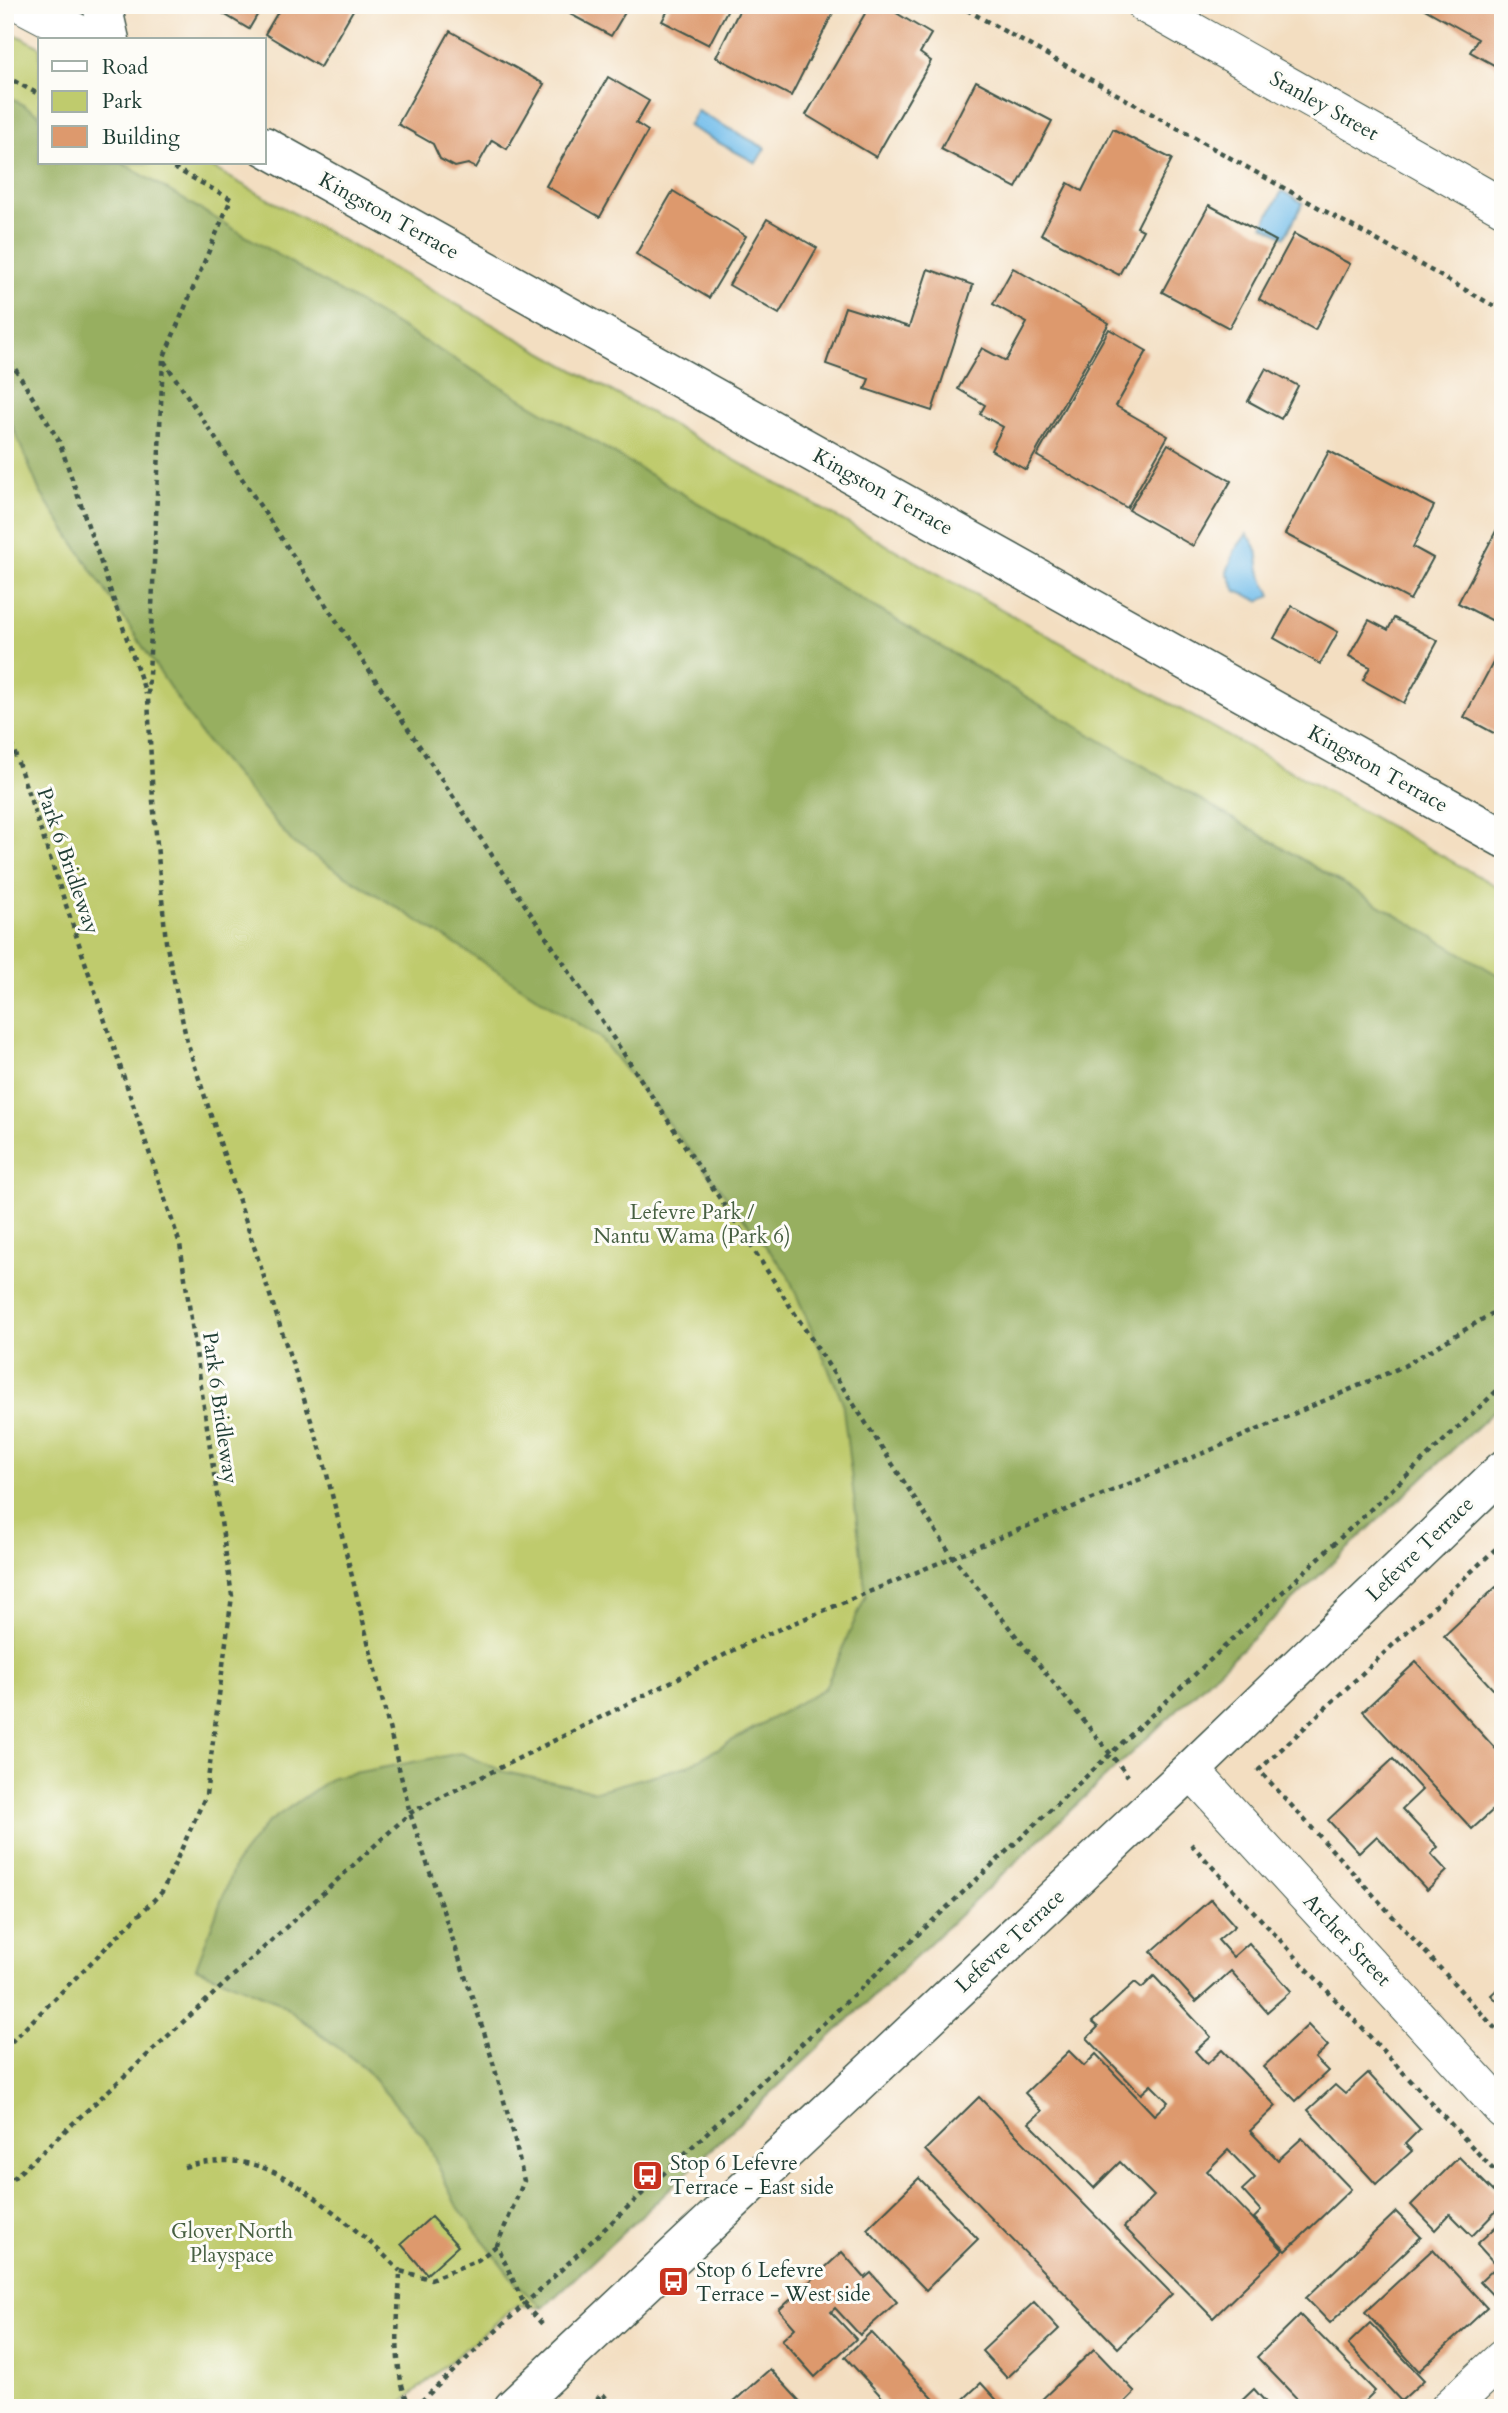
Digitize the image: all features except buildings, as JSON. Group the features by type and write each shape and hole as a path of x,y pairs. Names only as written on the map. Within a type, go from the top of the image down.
{"street":[{"path":"24,5 86,38"},
{"path":"102,5 110,38"},
{"name":"Stanley Street","path":"1146,5 1503,207"},
{"name":"Kingston Terrace","path":"266,147 1503,838"},
{"name":"Lefevre Terrace","path":"529,2402 1503,1470"},
{"name":"Archer Street","path":"1191,1770 1503,2110"},
{"path":"1449,2408 1503,2358"}],"path":[{"path":"958,5 1503,311"},
{"path":"5,76 38,94"},
{"path":"168,164 231,199 163,359 148,698 153,802 166,942 187,1042 322,1454 410,1813 485,2035 524,2181 497,2245 478,2259 431,2279 400,2272 378,2248 300,2185 264,2167 234,2161 205,2162 184,2167"},
{"path":"5,352 59,441 148,698"},
{"path":"163,359 729,1212 952,1556 1152,1807"},
{"name":"Park 6 Bridleway","path":"5,724 180,1244 232,1596 205,1795 162,1892 5,2048"},
{"path":"5,2186 410,1813 758,1638 1213,1449 1404,1366 1503,1307"},
{"path":"400,2272 398,2372 406,2399 412,2408 1503,1385"},
{"path":"1503,1542 1259,1770 1503,2037"},
{"path":"1191,1844 1503,2180"},
{"path":"497,2245 524,2304"},
{"path":"591,2408 602,2393 614,2408"}],"green space":[{"name":"Lefevre Park / Nantu Wama (Park 6)","path":"5,29 38,46 38,164 206,164 1503,890 1503,1402 543,2308 517,2305 395,2408 5,2408"},
{"path":"5,94 38,114 38,164 124,164 1503,978 1503,1402 543,2308 517,2285 455,2203 426,2139 362,2066 277,2001 196,1968 235,1864 266,1824 333,1777 461,1753 505,1772 596,1791 687,1766 825,1688 866,1595 842,1400 787,1273 600,1038 293,843 202,736 40,492 5,408"}],"water":[{"path":"697,111 765,148 756,163 688,126"},
{"path":"1282,191 1303,203 1285,237 1263,225"},
{"path":"1247,534 1257,550 1261,574 1271,596 1260,601 1236,591 1227,572 1235,550"}],"place":[{"name":"Stop 6 Lefevre Terrace - East side","path":"647,2175"},
{"name":"Stop 6 Lefevre Terrace - West side","path":"673,2282"}],"park label":[{"name":"Glover North Playspace","path":"232,2243"}]}
